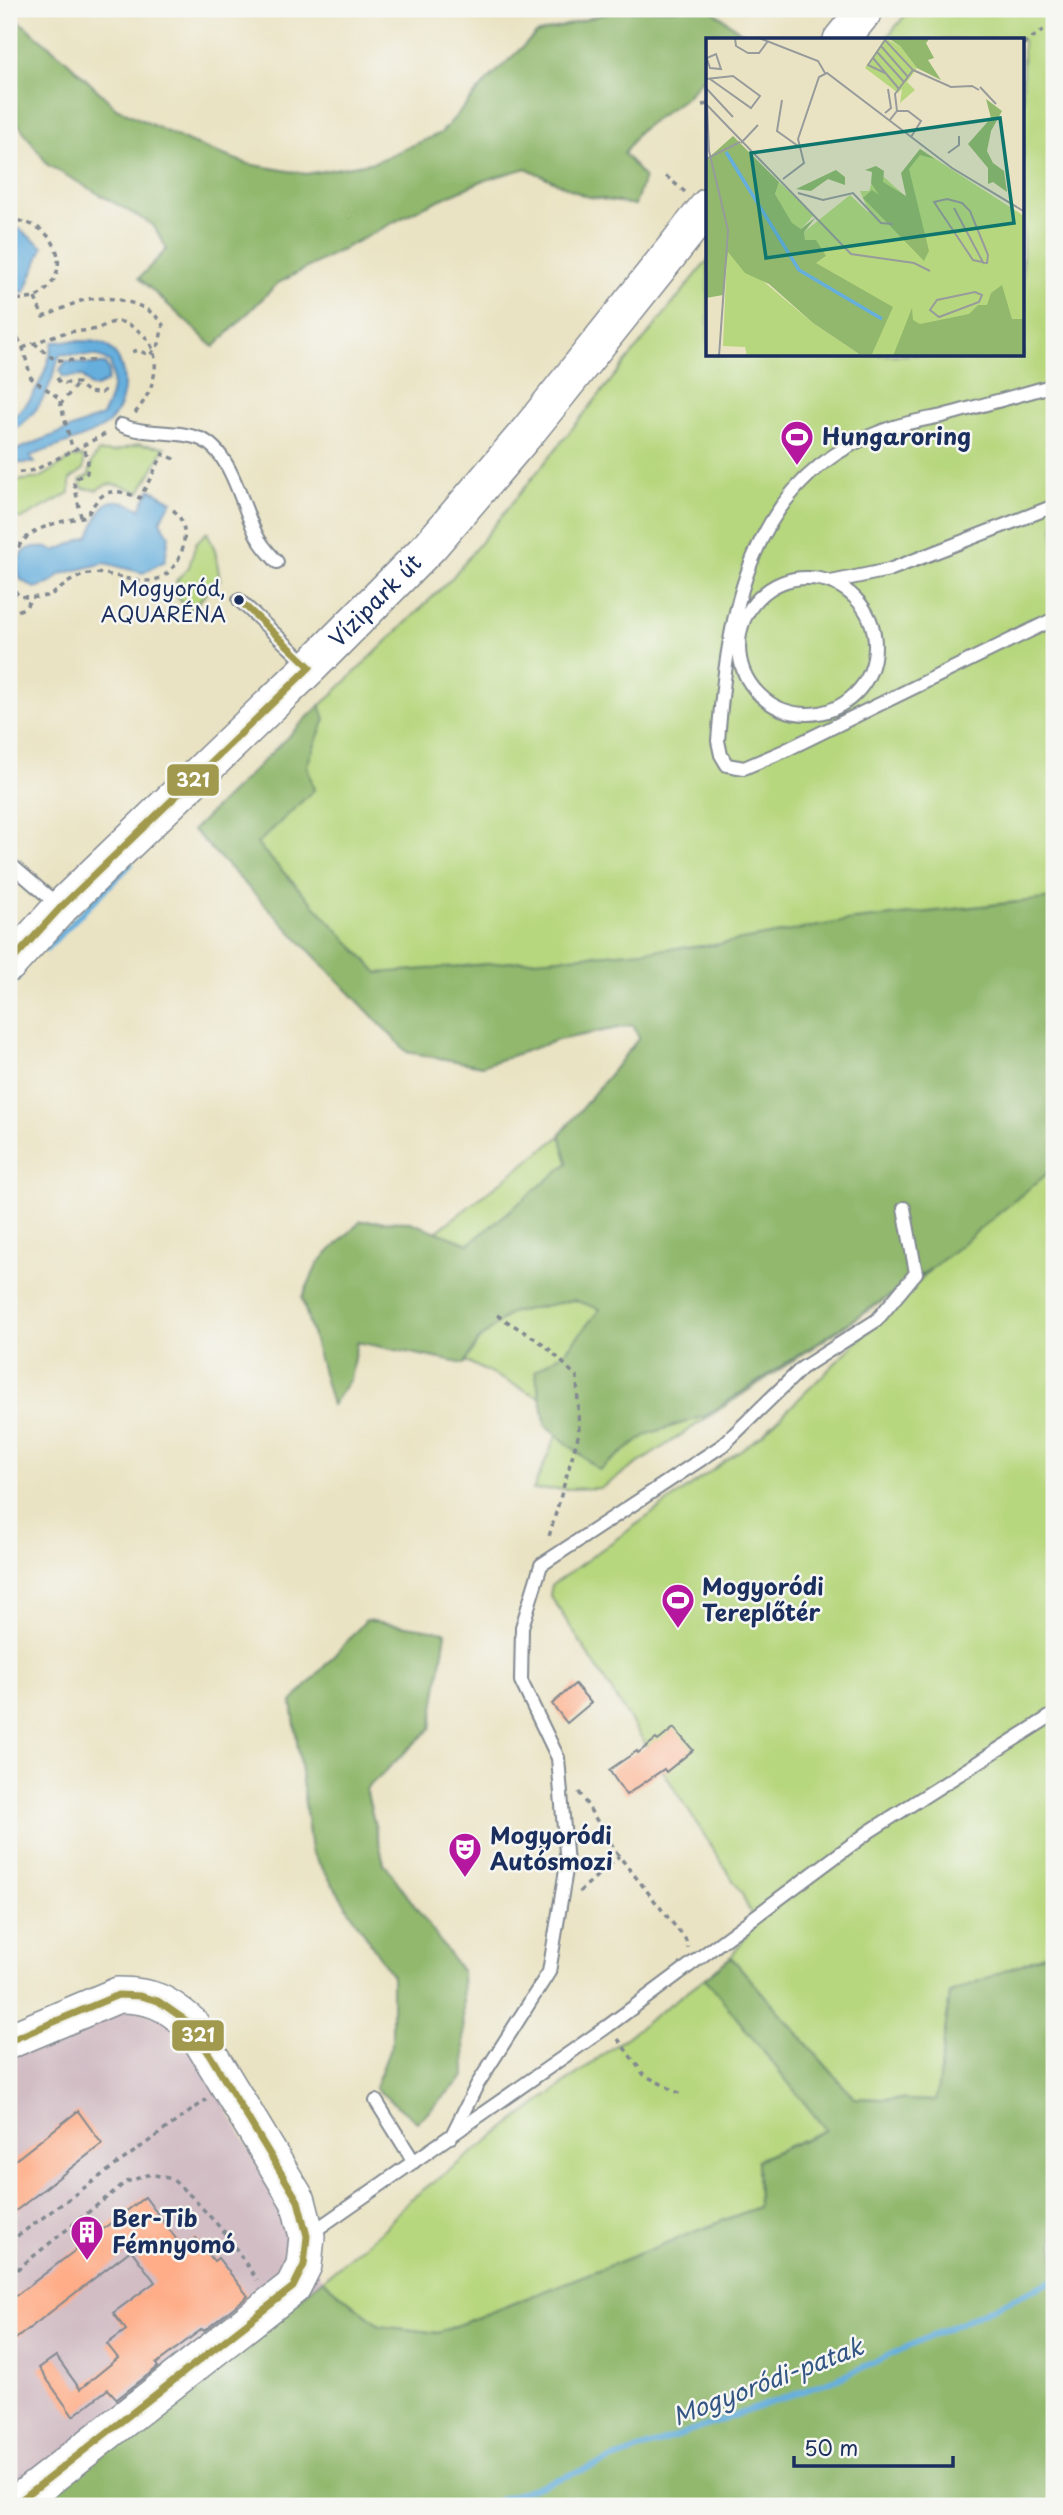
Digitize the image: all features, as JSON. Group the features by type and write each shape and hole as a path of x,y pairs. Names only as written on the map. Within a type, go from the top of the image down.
{"street":[{"path":"843,38 866,9"},
{"name":"Vízipark út","path":"9,964 61,907 310,667 431,545 530,429 706,209"},
{"path":"9,2041 118,1995 154,1998 173,2008 191,2024 298,2202 307,2236 304,2265 293,2287 13,2506"}],"lane":[{"path":"1054,385 884,430 843,450 814,469 788,496 766,528 752,557 730,636 719,728 721,755 727,765 744,768 1054,619"},
{"path":"121,425 132,430 200,439 213,446 237,486 258,537 277,562"},
{"path":"831,582 851,593 866,610 874,631 875,654 869,676 856,694 838,708 816,714 794,713 773,705 755,691 744,671 739,649 742,627 751,607 767,591 787,581 809,578 831,582 889,570 1054,506"},
{"path":"239,600 310,667"},
{"path":"9,863 61,907"},
{"path":"451,2137 477,2085 549,1972 567,1864 558,1759 522,1681 522,1627 541,1565 723,1445 802,1368 877,1320 916,1273 904,1208"},
{"path":"307,2236 608,2026 870,1831 1054,1714"},
{"path":"376,2101 414,2162"}],"path":[{"path":"1024,43 1054,23"},
{"path":"702,105 706,104"},
{"path":"9,218 40,229 60,254 57,270 49,285 35,298 9,299"},
{"path":"35,298 43,317 93,299 127,303 151,310 163,325 159,344 150,355 137,350 130,353"},
{"path":"9,320 23,348 33,381 56,396 61,405 73,451"},
{"path":"9,474 35,470 84,447 121,425 136,412 149,393 155,369 154,350 147,338 120,321 85,332 63,333 23,348"},
{"path":"34,343 55,360 98,361"},
{"path":"57,378 60,383 78,383 86,391 101,393 104,390"},
{"path":"61,405 78,383"},
{"path":"81,517 74,483 77,478 87,473 88,460 84,447"},
{"path":"173,510 182,522 185,532 183,547 178,561 168,572 155,580 89,574 43,598 19,596 16,592 10,576 15,553 29,535 43,527 87,516 98,498 116,490 140,498 163,454 175,460"},
{"path":"9,551 15,553"},
{"path":"9,595 16,592"},
{"path":"9,615 26,607 32,598"},
{"path":"497,1315 545,1345 577,1377 579,1433 541,1565"},
{"path":"558,1759 619,1856 686,1940 692,1964"},
{"path":"559,1910 619,1856"},
{"path":"608,2026 644,2075 681,2094"},
{"path":"9,2242 228,2085"},
{"path":"9,2276 126,2182 151,2174 172,2179 192,2197 226,2234 272,2302"}],"shaded area":[{"path":"122,2008 178,2020 322,2280 27,2506 9,2506 9,2053 48,2046 77,2034"}],"green space":[{"path":"711,9 742,33 738,38 706,38 706,75 686,97 638,132 624,154 644,177 635,205 585,196 526,168 482,181 423,207 278,283 214,347 139,278 167,249 153,225 48,165 9,111 9,13 65,59 116,108 191,143 248,164 306,174 375,162 441,133 488,80 536,34 611,12"},
{"path":"910,9 1054,9 1054,1951 950,1993 937,2101 854,2098 731,1957 755,1924 742,1894 550,1595 552,1585 763,1434 931,1269 601,1488 533,1490 556,1436 543,1399 345,1302 702,1027 716,988 413,1037 193,830 451,579 706,262 706,357 1024,357 1024,38 887,38"},
{"path":"139,444 165,447 140,492 113,484 97,490 82,488 80,480 89,475 98,452 113,452"},
{"path":"82,456 83,470 70,479 70,493 22,519 9,515 9,482 40,478 72,458"},
{"path":"207,532 215,550 220,580 189,611 174,593 180,587 176,581 189,567 196,543"},
{"path":"320,705 325,719 307,765 314,790 257,844 378,973 714,945 846,921 1054,898 1054,1168 935,1266 705,1416 648,1434 599,1470 546,1426 535,1371 566,1351 600,1309 574,1300 510,1313 478,1341 464,1364 357,1342 350,1379 332,1405 302,1298 318,1263 361,1221 410,1222 469,1244 568,1163 560,1135 639,1038 633,1025 558,1040 482,1066 407,1052 193,830"},
{"path":"366,1620 446,1632 431,1728 366,1789 384,1863 462,1972 465,2076 417,2122 375,2088 392,2043 392,1976 311,1851 292,1702"},
{"path":"1054,1951 1054,2506 27,2506 322,2280 380,2326 438,2333 758,2207 757,2160 826,2130 705,1978 731,1957 854,2098 936,2101 950,1993"},
{"path":"705,1978 826,2130 757,2160 758,2207 438,2333 380,2326 322,2280 386,2227 407,2202"}],"water":[{"path":"9,225 18,228 43,247 25,292 9,289"},
{"path":"53,342 100,343 116,355 124,377 124,389 117,411 110,421 95,432 30,456 35,463 9,463 9,453 102,416 110,397 110,363 98,356 60,354 43,399 29,418 9,433 9,419 33,395 47,364"},
{"path":"66,361 105,364 109,371 107,382 91,387 82,376 63,377 60,370"},
{"path":"150,489 172,501 160,521 169,535 165,561 143,573 105,563 61,574 51,583 35,588 20,579 19,562 26,551 38,547 55,551 89,536 107,504 119,501 140,509"}],"building":[{"path":"575,1684 591,1703 567,1723 552,1704"},
{"path":"674,1728 693,1750 666,1772 664,1769 626,1795 609,1770 656,1739 658,1741"},
{"path":"78,2111 102,2144 9,2216 9,2165"},
{"path":"145,2197 183,2248 196,2238 214,2261 218,2258 248,2296 156,2364 158,2367 117,2399 108,2389 73,2416 39,2368 56,2356 80,2389 118,2358 107,2344 126,2330 113,2313 155,2282 131,2250 9,2344 9,2301"}],"waterway":[{"path":"46,949 131,864"},
{"path":"9,986 18,977"},
{"name":"Mogyoródi-patak","path":"490,2506 502,2499 837,2379 1054,2280"}],"transit line":[{"name":"321","path":"9,964 61,907 310,667 239,600"},
{"name":"321","path":"9,2041 118,1995 140,1996 158,2001 191,2024 298,2201 307,2236 304,2265 293,2287 13,2506"}],"place":[{"name":"Hungaroring","path":"797,467"},
{"name":"Mogyoród, AQUARÉNA","path":"239,600"},
{"name":"Mogyoródi Tereplőtér","path":"678,1630"},
{"name":"Mogyoródi Autósmozi","path":"465,1879"},
{"name":"Ber-Tib Fémnyomó","path":"87,2262"}]}
